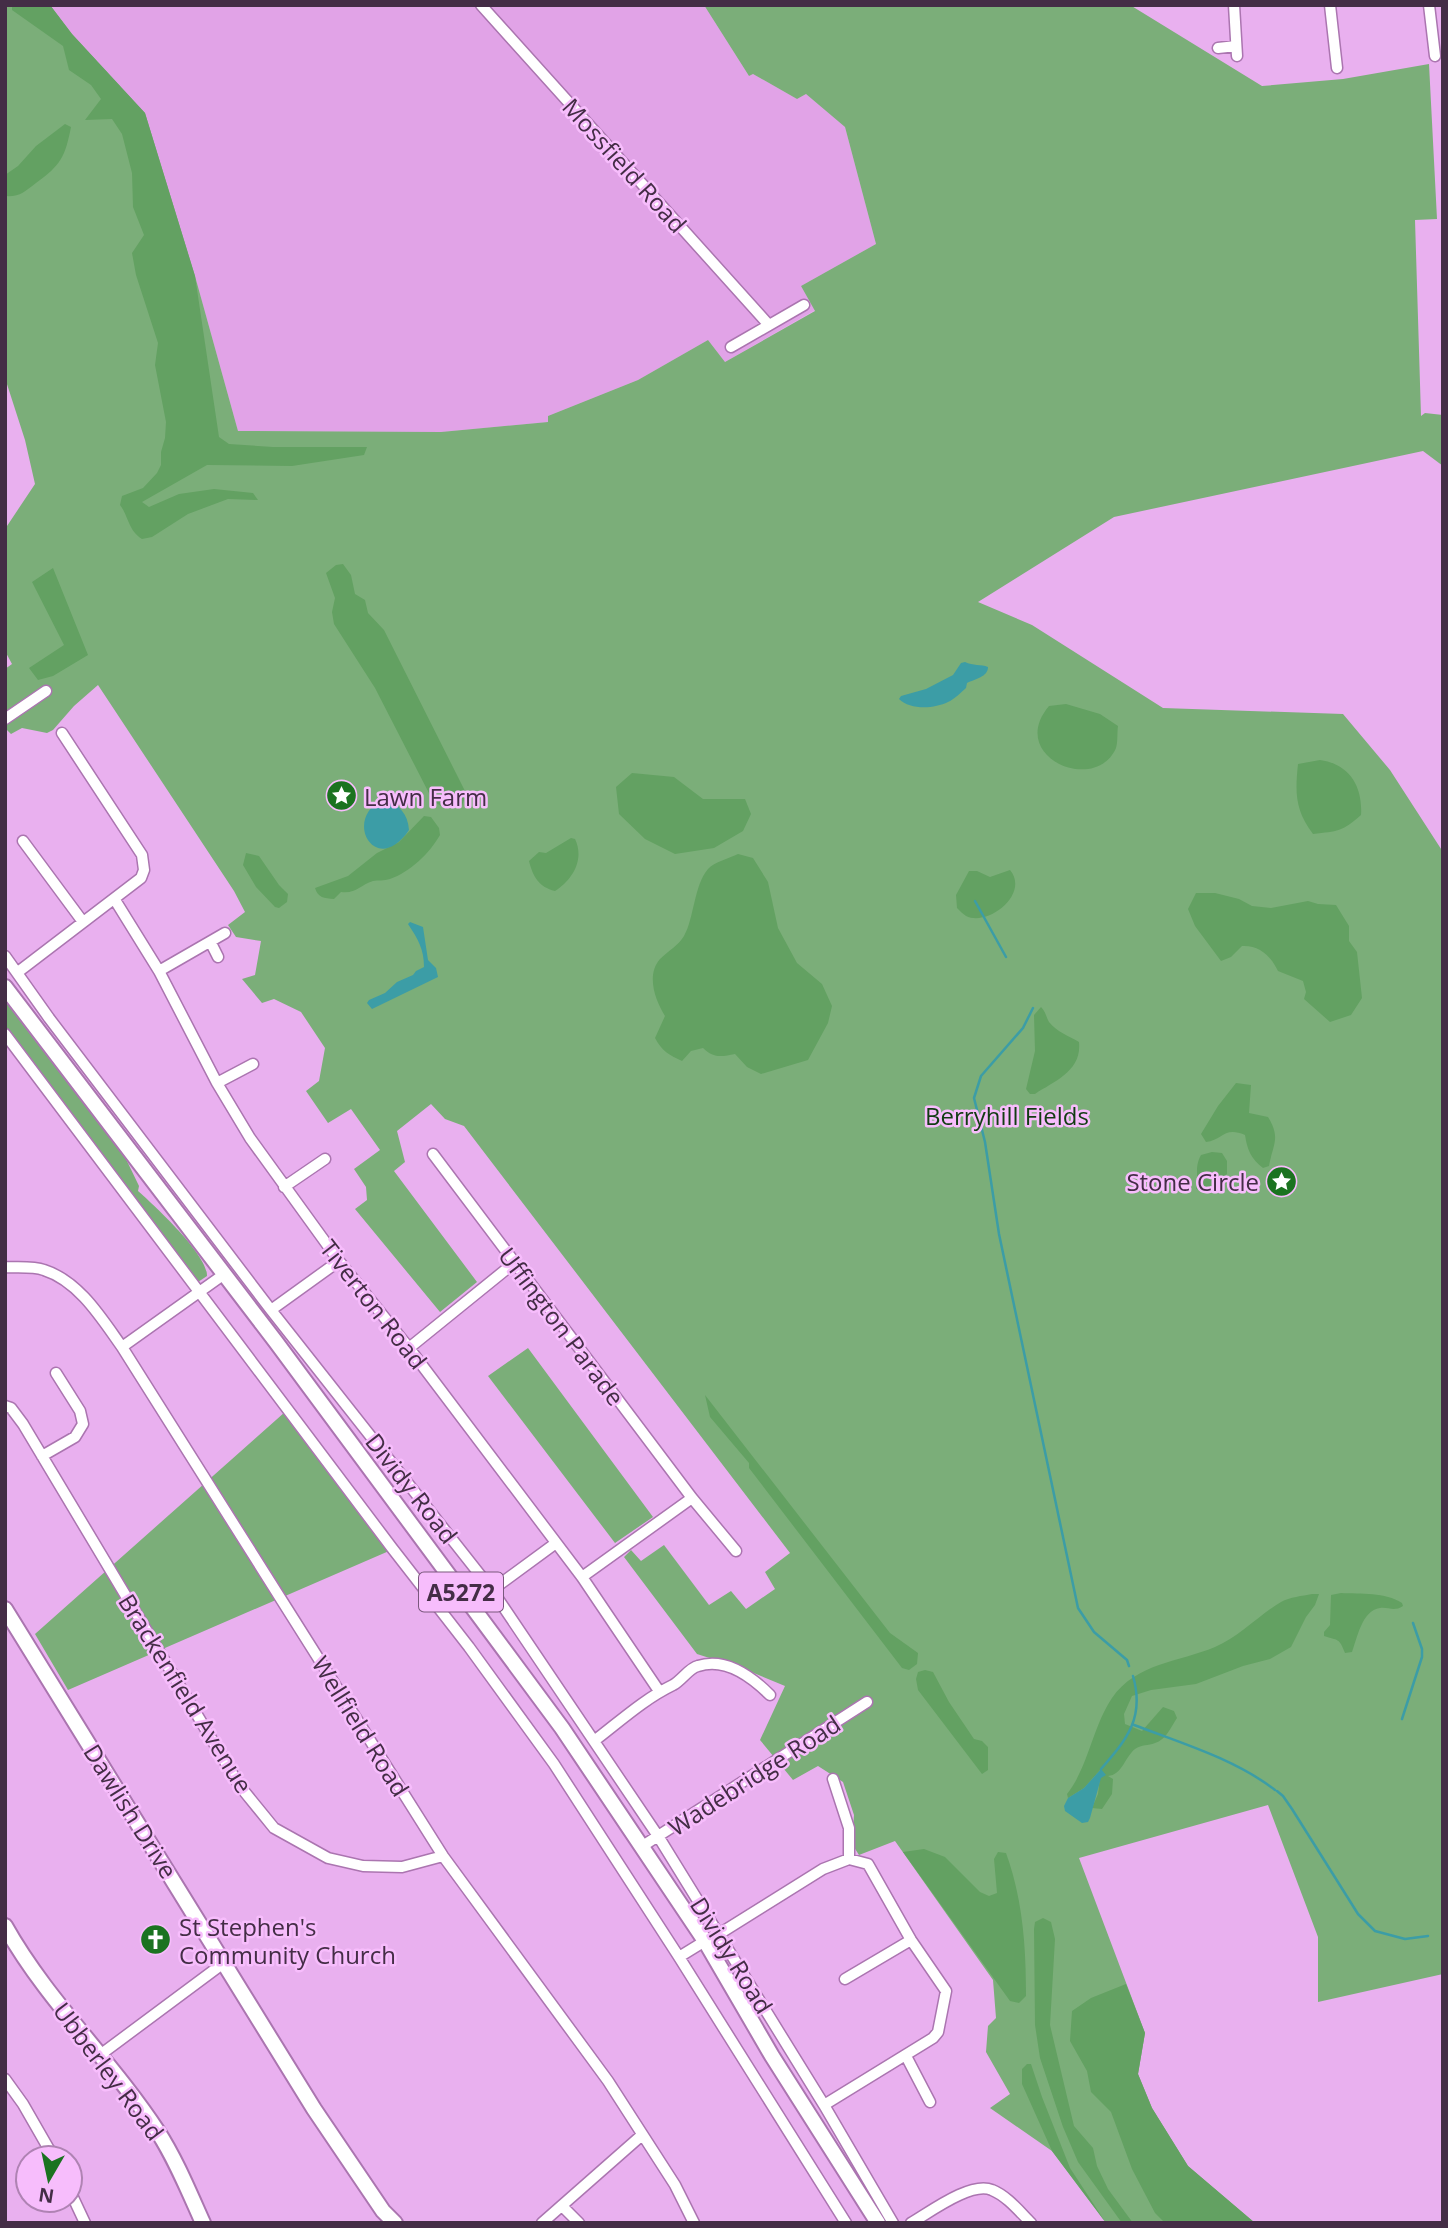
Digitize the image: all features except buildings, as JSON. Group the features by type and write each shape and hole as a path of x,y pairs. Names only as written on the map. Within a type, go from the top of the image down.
{"main road":[{"name":"Dividy Road","path":"5,987 276,1342 562,1728 705,1941 772,2056 878,2223"},
{"name":"Dawlish Drive","path":"5,1609 314,2109 383,2211 395,2223"},
{"name":"Ubberley Road","path":"5,1926 41,1983 100,2054 159,2134 203,2223"}],"street":[{"name":"Mossfield Road","path":"481,5 769,325"},
{"path":"1218,48 1236,51 1234,5"},
{"path":"1330,5 1337,68"},
{"path":"1429,5 1435,56"},
{"path":"731,347 804,305"},
{"path":"5,719 46,691"},
{"path":"18,972 115,900 141,878 144,870 142,855 62,733"},
{"path":"23,841 83,922"},
{"name":"Tiverton Road","path":"115,900 159,971 217,1083 250,1138 339,1261 409,1348 582,1577 659,1691"},
{"path":"159,971 225,933"},
{"path":"211,943 218,957"},
{"name":"Dividy Road","path":"5,956 271,1310 492,1590 658,1836 824,2105 893,2223"},
{"name":"Dividy Road","path":"5,1034 477,1658 554,1764 846,2223"},
{"path":"217,1083 253,1063"},
{"name":"Uffington Parade","path":"433,1154 692,1498 736,1551"},
{"path":"284,1187 325,1158"},
{"path":"271,1310 339,1261"},
{"path":"409,1348 514,1263"},
{"name":"Wellfield Road","path":"5,1267 43,1269 68,1283 95,1310 122,1347 443,1856 608,2081 675,2185 694,2223"},
{"path":"122,1347 223,1275"},
{"path":"42,1456 75,1437 83,1424 80,1411 57,1373"},
{"name":"Brackenfield Avenue","path":"5,1406 11,1408 23,1424 239,1784 274,1828 328,1858 363,1866 402,1867 443,1856"},
{"path":"582,1577 692,1498"},
{"path":"492,1590 556,1543"},
{"path":"594,1741 659,1691 676,1684 697,1666 719,1664 749,1676 769,1695"},
{"name":"Wadebridge Road","path":"641,1847 867,1702"},
{"path":"833,1779 849,1828 849,1859"},
{"path":"719,1934 823,1868 849,1859 867,1864 911,1940 946,1991 938,2032 933,2038 824,2105"},
{"path":"845,1979 911,1940"},
{"name":"Dividy Road","path":"679,1957 705,1941"},
{"path":"100,2054 225,1962"},
{"path":"906,2056 930,2102"},
{"path":"5,2079 46,2144"},
{"path":"542,2223 642,2135"},
{"path":"911,2223 969,2190 980,2187 998,2193 1031,2223"},
{"path":"562,2206 579,2223"}],"shaded area":[{"path":"12,5 50,5 72,34 145,113 195,276 219,437 229,444 273,447 367,447 364,455 292,466 207,465 142,502 149,507 179,494 214,489 253,493 258,500 228,499 188,514 152,537 142,539 134,532 120,505 122,496 143,488 157,473 161,465 166,422 155,365 158,343 136,275 132,253 144,235 133,207 132,173 122,134 112,119 85,120 101,99 91,85 69,70 63,46 12,10"},
{"path":"50,5 704,5 749,76 753,74 797,99 806,94 845,127 876,244 801,286 815,310 725,362 708,340 638,380 548,416 549,422 441,432 238,431 195,276 145,113 72,34"},
{"path":"65,124 71,127 61,160 25,191 14,196 5,196 5,175"},
{"path":"343,564 351,575 355,594 365,600 368,613 384,630 466,793 462,806 446,809 433,801 375,688 334,624 332,612 335,598 326,573 336,565"},
{"path":"53,568 88,655 53,676 38,680 29,668 64,645 32,582"},
{"path":"961,663 988,667 986,673 967,683 966,688 951,701 922,707 909,705 899,699 953,675"},
{"path":"1066,704 1100,714 1118,726 1116,748 1106,762 1091,768 1075,769 1059,764 1046,754 1039,741 1039,724 1049,706"},
{"path":"1320,760 1339,766 1352,778 1360,795 1361,815 1339,830 1313,834 1298,801 1298,764"},
{"path":"632,773 674,777 703,799 745,799 751,814 743,831 714,848 675,854 645,839 619,814 616,787"},
{"path":"384,799 402,810 409,830 397,844 385,848 375,847 364,830 365,819 371,808"},
{"path":"424,816 431,817 439,828 440,835 412,867 390,879 373,881 354,890 341,892 334,899 318,894 315,888 348,876 377,853 399,842"},
{"path":"571,838 575,839 578,847 575,869 555,891 549,889 532,872 529,861 539,852 546,853"},
{"path":"246,853 259,856 288,894 287,902 279,908 256,887 243,865"},
{"path":"738,854 753,858 768,882 778,928 797,963 822,984 832,1006 828,1023 808,1060 761,1074 747,1067 735,1054 718,1056 703,1048 691,1051 682,1061 666,1052 655,1038 665,1016 654,987 653,972 656,965 684,936 700,884 708,869"},
{"path":"1010,870 1015,879 1015,889 1011,898 995,913 975,918 966,916 957,908 956,895 969,871 977,871 990,877"},
{"path":"1196,893 1215,893 1239,899 1252,906 1271,908 1308,901 1336,905 1349,926 1349,941 1357,952 1362,998 1351,1015 1330,1022 1304,999 1306,992 1303,981 1278,971 1268,956 1259,950 1242,946 1231,957 1221,961 1195,926 1188,909"},
{"path":"410,922 423,927 428,960 436,968 438,977 372,1009 367,1003 369,1000 385,993 397,982 424,967 422,949 408,924"},
{"path":"1041,1007 1052,1025 1079,1042 1079,1052 1072,1068 1066,1074 1035,1094 1030,1094 1026,1089 1035,1051 1034,1015"},
{"path":"1236,1083 1251,1085 1249,1113 1268,1117 1272,1124 1275,1141 1269,1166 1263,1168 1255,1161 1248,1149 1245,1135 1232,1132 1206,1142 1201,1134"},
{"path":"1222,1153 1227,1161 1227,1174 1205,1191 1196,1189 1201,1155"},
{"path":"705,1395 890,1633 918,1653 917,1664 909,1670 902,1668 749,1468 749,1463 710,1417"},
{"path":"1319,1594 1291,1647 1270,1659 1196,1684 1151,1690 1132,1696 1124,1714 1125,1724 1142,1731 1163,1707 1174,1711 1177,1718 1168,1733 1155,1743 1135,1749 1117,1772 1108,1776 1113,1779 1112,1794 1102,1809 1092,1808 1098,1794 1101,1769 1084,1788 1068,1798 1067,1794 1080,1771 1105,1710 1122,1686 1146,1670 1224,1643 1281,1602"},
{"path":"1331,1595 1381,1595 1395,1599 1403,1606 1394,1609 1380,1608 1369,1614 1361,1626 1352,1652 1345,1653 1339,1642 1324,1636 1330,1625"},
{"path":"918,1672 933,1672 974,1739 982,1741 988,1747 988,1770 982,1774 918,1690"},
{"path":"1101,1769 1106,1775 1101,1778 1088,1822 1082,1823 1065,1811 1064,1806 1068,1798 1084,1788"},
{"path":"924,1849 945,1857 980,1892 989,1896 997,1893 994,1859 998,1852 1006,1853 1020,1906 1024,1942 1026,1996 1019,2003 1010,2001 903,1852"},
{"path":"1043,1918 1051,1922 1055,1939 1050,2025 1074,2126 1093,2148 1097,2166 1108,2189 1133,2223 1122,2223 1078,2162 1040,2058 1035,2025 1034,1929 1035,1922"},
{"path":"1126,1984 1145,2033 1138,2074 1152,2108 1188,2166 1255,2223 1165,2223 1155,2213 1132,2169 1111,2112 1091,2092 1087,2071 1070,2041 1072,2011 1091,1998"},
{"path":"1031,2064 1070,2168 1106,2223 1052,2151 1022,2084 1022,2069"}],"green space":[{"name":"Berryhill Fields","path":"5,5 50,5 72,34 145,113 195,276 238,431 441,432 548,422 548,416 638,380 708,340 725,362 815,311 801,286 876,244 845,127 806,94 797,99 753,74 749,76 704,5 1130,5 1262,86 1343,79 1429,64 1437,219 1415,220 1421,416 1425,413 1443,415 1443,466 1423,451 1114,517 978,602 1032,625 1163,708 1343,714 1390,770 1443,852 1443,1974 1318,2002 1318,1937 1268,1805 1079,1858 1145,2033 1138,2074 1152,2108 1188,2166 1255,2223 1106,2223 1052,2151 990,2108 1010,2094 986,2052 988,2026 996,2018 993,1980 895,1841 859,1855 852,1844 854,1815 843,1782 818,1766 793,1780 760,1740 785,1686 697,1654 624,1557 631,1550 641,1561 664,1545 709,1605 731,1591 746,1609 775,1589 765,1572 790,1553 464,1126 445,1119 431,1104 397,1131 405,1162 394,1171 477,1282 440,1312 355,1209 367,1200 366,1187 354,1169 380,1150 351,1109 328,1123 306,1091 319,1081 325,1048 301,1012 274,999 262,1003 242,979 255,975 261,941 236,937 228,925 245,912 234,891 98,685 47,733 22,728 11,734 5,728 5,669 12,664 5,651 5,529 35,484 25,440 5,378"},
{"path":"5,1001 126,1159 139,1186 138,1191 179,1231 199,1256 207,1276 198,1282 5,1028"},
{"path":"528,1348 653,1517 615,1543 488,1376"},
{"path":"285,1412 389,1551 68,1690 35,1634"}],"waterway":[{"path":"975,901 1006,957"},
{"path":"1033,1008 1023,1028 981,1076 974,1098 985,1142 999,1234 1078,1608 1094,1632 1127,1660 1129,1666"},
{"path":"1402,1719 1422,1657 1413,1623"},
{"path":"1101,1769 1119,1748 1135,1716 1137,1704 1133,1676"},
{"path":"1134,1725 1243,1769 1275,1790"},
{"path":"1277,1791 1292,1809 1358,1914 1375,1931 1405,1939 1428,1936"}],"place":[{"name":"Lawn Farm","path":"341,796"},
{"name":"Stone Circle","path":"1282,1181"},
{"name":"St Stephen's Community Church","path":"156,1940"}]}
